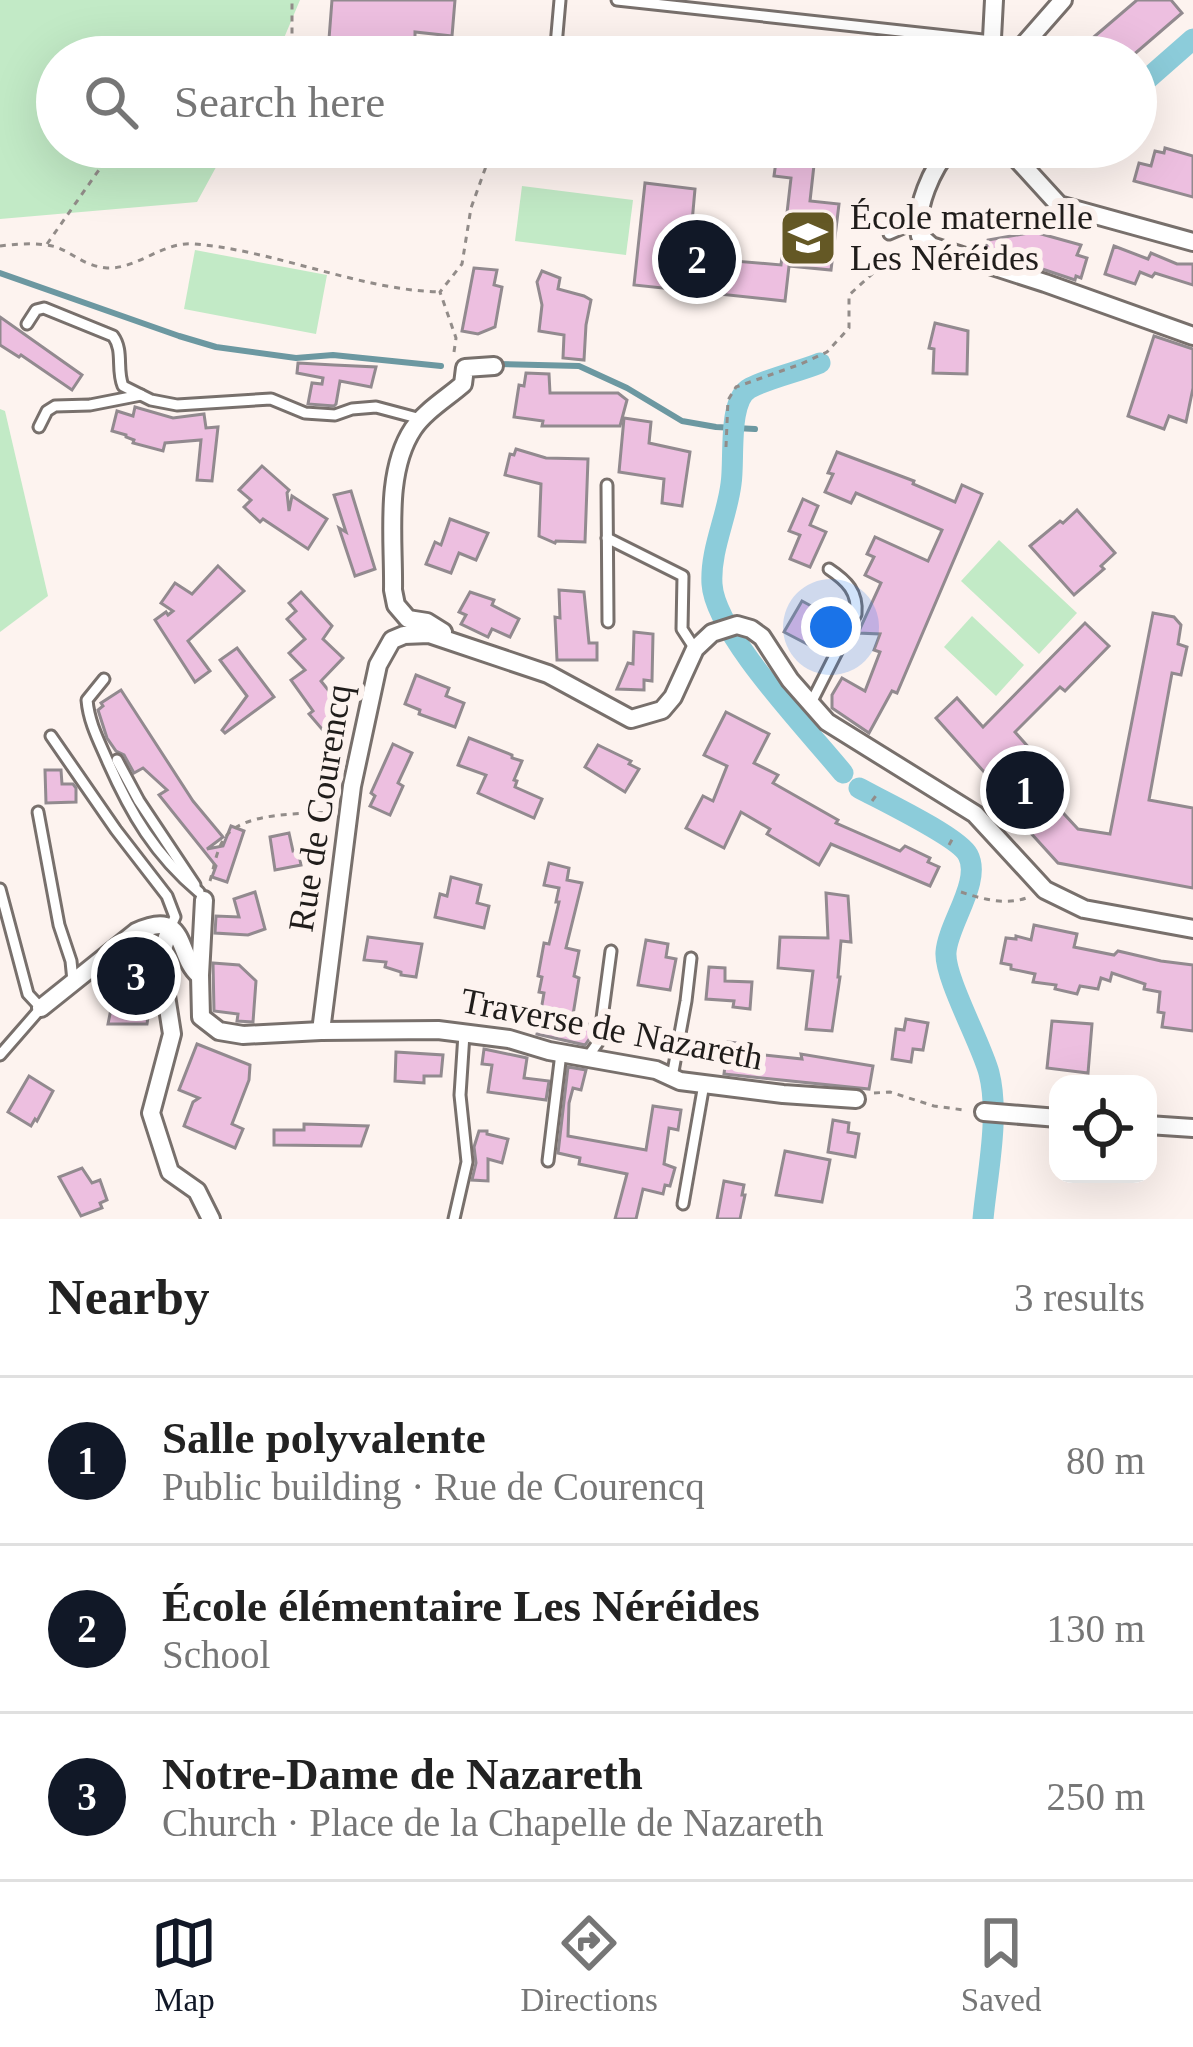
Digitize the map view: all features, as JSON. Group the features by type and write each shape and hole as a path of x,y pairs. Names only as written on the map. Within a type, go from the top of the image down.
{"street":[{"path":"993,36 994,0"},
{"path":"1032,36 1064,0"},
{"path":"936,168 923,235 1193,336"},
{"path":"1025,168 1058,205 1193,242"},
{"path":"445,639 437,626 408,620 397,605 393,590 395,474 411,431 463,384 465,368 494,366"},
{"name":"Rue de Courencq","path":"321,1031 348,811 377,664 392,640 404,635 429,634 548,674 631,718 662,710 695,649 712,632 737,625 752,629 827,722 975,814 1045,890 1084,909 1193,929"},
{"name":"Traverse de Nazareth","path":"202,896 201,1017 219,1031 243,1035 439,1030 509,1039 704,1084 856,1099"},
{"path":"41,1008 149,926 170,928 180,935 192,970 200,975"},
{"path":"170,928 162,970 172,1034 151,1113 170,1172 197,1191 211,1219"},
{"path":"993,1113 1049,1117"},
{"path":"1157,1126 1193,1128"}],"lane":[{"path":"557,36 560,0"},
{"path":"616,0 892,36"},
{"path":"889,234 923,235"},
{"path":"27,324 36,310 44,308 113,336 119,344 123,386 151,400 177,405 271,399 305,413 335,415 376,407 421,419"},
{"path":"39,427 55,406 141,395"},
{"path":"607,485 608,622"},
{"path":"607,538 683,576 682,629 695,649"},
{"path":"810,704 856,614 857,599 845,580 829,569"},
{"path":"104,680 87,700 88,718 131,812 172,869 202,896"},
{"path":"51,736 167,896 175,917 170,928"},
{"path":"117,760 139,802 202,896"},
{"path":"38,812 73,981"},
{"path":"0,889 28,994 41,1008 1,1056"},
{"path":"587,1058 598,1041 611,951"},
{"path":"672,1077 691,958"},
{"path":"454,1219 467,1162 460,1095 464,1033"},
{"path":"548,1161 561,1053"},
{"path":"683,1204 704,1084"}],"path":[{"path":"292,0 292,36"},
{"path":"45,247 100,168"},
{"path":"440,292 462,264 471,208 486,168"},
{"path":"726,447 728,400 736,387 827,352 849,328 849,296 904,244 923,235"},
{"path":"0,246 57,248 77,260 107,268 135,264 162,248 189,243 416,291 440,292"},
{"path":"440,292 456,338 455,349"},
{"path":"872,801 878,793"},
{"path":"202,896 224,836 235,829 280,815 348,811"},
{"path":"950,844 954,836"},
{"path":"961,892 1016,902 1045,890"},
{"path":"856,1099 890,1092 934,1106 993,1113"}],"green space":[{"path":"0,0 300,0 285,36 36,36 36,168 216,168 197,202 0,219"},
{"path":"522,186 633,200 626,255 515,241"},
{"path":"195,250 327,275 316,334 184,309"},
{"path":"0,409 5,411 48,596 0,632"},
{"path":"999,540 1077,613 1039,654 961,581"},
{"path":"972,616 1024,665 996,696 944,647"}],"building":[{"path":"332,0 455,0 452,36 415,32 415,36 329,36"},
{"path":"1137,0 1171,0 1182,13 1155,36 1095,36"},
{"path":"1165,148 1193,156 1193,197 1134,181 1138,168 1157,168 1157,151 1164,153"},
{"path":"775,168 814,168 810,201 839,204 831,270 789,266 785,301 634,285 645,183 695,189 688,267 722,270 723,260 781,265 791,178 774,176"},
{"path":"1034,232 1081,245 1077,255 1087,258 1081,278 1075,280 986,250 988,240"},
{"path":"1114,246 1148,259 1151,253 1177,264 1193,264 1193,285 1155,273 1152,277 1140,272 1135,284 1105,274"},
{"path":"474,268 497,270 494,285 502,287 495,327 478,334 462,331"},
{"path":"542,271 560,278 558,289 591,300 584,360 563,358 564,335 539,331 542,305 537,282"},
{"path":"0,317 82,375 72,390 0,345"},
{"path":"935,323 968,331 967,374 933,373 934,349 929,348"},
{"path":"1154,336 1193,349 1193,388 1186,422 1169,416 1164,429 1128,416"},
{"path":"298,363 376,367 371,387 340,381 334,406 308,404 312,383 322,384 323,378 297,373"},
{"path":"526,373 549,374 550,393 618,393 627,400 620,426 542,426 543,421 514,417"},
{"path":"135,407 173,418 204,414 206,428 218,427 212,481 197,480 201,440 165,443 163,451 112,431 117,411 133,416"},
{"path":"624,418 651,422 649,443 690,452 682,506 662,503 664,479 619,472"},
{"path":"516,449 546,458 588,459 585,542 555,543 539,536 541,484 505,475"},
{"path":"837,452 955,502 962,485 982,494 897,693 892,691 869,733 832,708 832,695 842,678 865,691 880,652 874,650 880,634 858,633 881,583 865,575 874,557 867,554 875,537 928,561 942,530 856,493 851,503 825,492"},
{"path":"262,466 289,490 289,511 292,496 327,519 308,549 263,519 260,522 244,507 251,500 239,490"},
{"path":"351,491 375,569 355,576 334,495"},
{"path":"803,499 818,506 810,525 826,532 810,567 790,559 800,535 789,531"},
{"path":"1077,510 1115,553 1074,595 1030,546"},
{"path":"450,519 488,533 476,560 459,553 451,573 426,564 435,542 441,545"},
{"path":"218,566 244,591 188,641 210,671 195,682 155,620 173,611 161,603 175,583 192,594"},
{"path":"559,590 584,592 589,643 597,643 597,660 557,660"},
{"path":"301,592 332,626 323,639 343,658 321,681 337,701 327,710 339,725 327,735 291,680 305,670 289,653 305,639 287,619 296,611 289,603"},
{"path":"470,592 494,600 492,605 519,619 510,637 492,629 488,637 461,624 466,615 459,612"},
{"path":"802,601 826,614 809,645 784,632"},
{"path":"1153,613 1174,617 1181,625 1178,644 1187,647 1181,675 1172,673 1149,800 1193,808 1193,888 1058,863 988,786 993,782 936,718 957,698 983,727 1085,623 1109,646 1015,732 1063,786 1053,802 1078,829 1110,834"},
{"path":"634,632 653,634 652,681 644,680 644,690 617,689 628,663 633,664"},
{"path":"237,648 274,697 225,733 222,730 247,696 220,660"},
{"path":"416,675 449,688 446,696 464,703 455,727 405,704"},
{"path":"121,690 193,801 223,837 207,849 223,846 231,826 244,831 227,882 212,877 216,866 159,795 167,790 143,768 134,773 107,738 98,710"},
{"path":"726,712 769,734 754,763 778,775 773,783 838,820 836,823 900,851 905,846 930,858 928,862 939,867 930,886 831,844 819,865 741,812 724,848 686,828 703,796 713,801 727,766 704,755"},
{"path":"469,738 522,761 515,787 542,799 534,818 478,793 486,775 458,765"},
{"path":"393,744 412,753 390,815 370,806"},
{"path":"598,745 639,769 625,792 585,767"},
{"path":"45,770 61,770 62,784 76,788 76,802 46,803"},
{"path":"289,833 301,865 275,870 270,837"},
{"path":"549,863 569,868 567,880 582,883 566,948 579,951 572,1021 592,1025 585,1045 537,1034 544,993 539,992 542,977 538,976 559,902 559,888 544,885"},
{"path":"451,877 481,885 477,903 489,906 484,928 435,917 440,894 447,896"},
{"path":"255,892 265,929 248,935 215,933 216,916 239,917 234,899"},
{"path":"826,893 848,896 851,942 841,941 832,1031 806,1029 813,971 778,968 780,937 828,938"},
{"path":"1034,925 1077,934 1074,947 1193,965 1193,1031 1162,1027 1160,992 1144,989 1145,984 1112,973 1110,981 1101,978 1098,989 1080,986 1077,994 1033,982 1035,974 1001,963 1006,938 1031,940"},
{"path":"368,937 422,944 416,977 385,967 386,962 364,960"},
{"path":"646,940 668,944 666,957 676,959 670,990 638,985"},
{"path":"130,956 150,958 141,1002 150,1004 147,1024 108,1024 113,999 121,1000"},
{"path":"213,963 239,965 256,981 253,1022 237,1021 238,1014 214,1011"},
{"path":"709,967 725,968 725,981 752,982 750,1009 733,1007 734,1001 706,999"},
{"path":"906,1019 928,1023 923,1050 913,1049 911,1062 892,1059 896,1029 904,1030"},
{"path":"1052,1021 1092,1024 1088,1073 1047,1068"},
{"path":"728,1042 748,1044 747,1053 802,1059 801,1054 873,1066 869,1089 724,1074"},
{"path":"197,1044 250,1065 232,1124 243,1129 235,1148 184,1126 199,1098 179,1090"},
{"path":"484,1049 527,1058 524,1078 549,1081 546,1100 488,1092 492,1065 482,1064"},
{"path":"396,1052 443,1055 441,1076 424,1076 424,1083 395,1081"},
{"path":"568,1067 586,1070 581,1090 573,1088 568,1136 646,1150 653,1106 681,1110 678,1130 669,1128 664,1164 675,1168 670,1186 665,1185 663,1194 643,1189 636,1219 615,1219 627,1174 579,1164 580,1158 558,1153"},
{"path":"29,1076 53,1091 31,1126 8,1112"},
{"path":"833,1120 849,1123 848,1132 859,1134 855,1157 828,1152"},
{"path":"304,1124 368,1126 361,1146 274,1145 274,1130 304,1130"},
{"path":"479,1131 508,1139 502,1163 488,1159 488,1181 472,1180"},
{"path":"785,1151 830,1160 822,1202 776,1195"},
{"path":"82,1168 92,1183 100,1180 107,1200 100,1203 102,1208 81,1216 59,1177"},
{"path":"724,1181 744,1185 740,1219 717,1219"}],"waterway":[{"path":"1157,71 1193,39"},
{"path":"0,273 216,347 296,358 333,355 441,366"},
{"path":"820,363 750,388 738,405 731,484 712,584 717,605 746,655 843,773"},
{"path":"497,364 579,366 682,421 755,429"},
{"path":"859,788 962,847 971,865 968,890 946,952 992,1090 983,1219"}],"place":[{"name":"École maternelle Les Néréides","path":"808,238"},
{"name":"École élémentaire Les Néréides","path":"697,259"},
{"name":"Salle polyvalente","path":"1025,790"},
{"name":"Notre-Dame de Nazareth","path":"136,976"}]}
